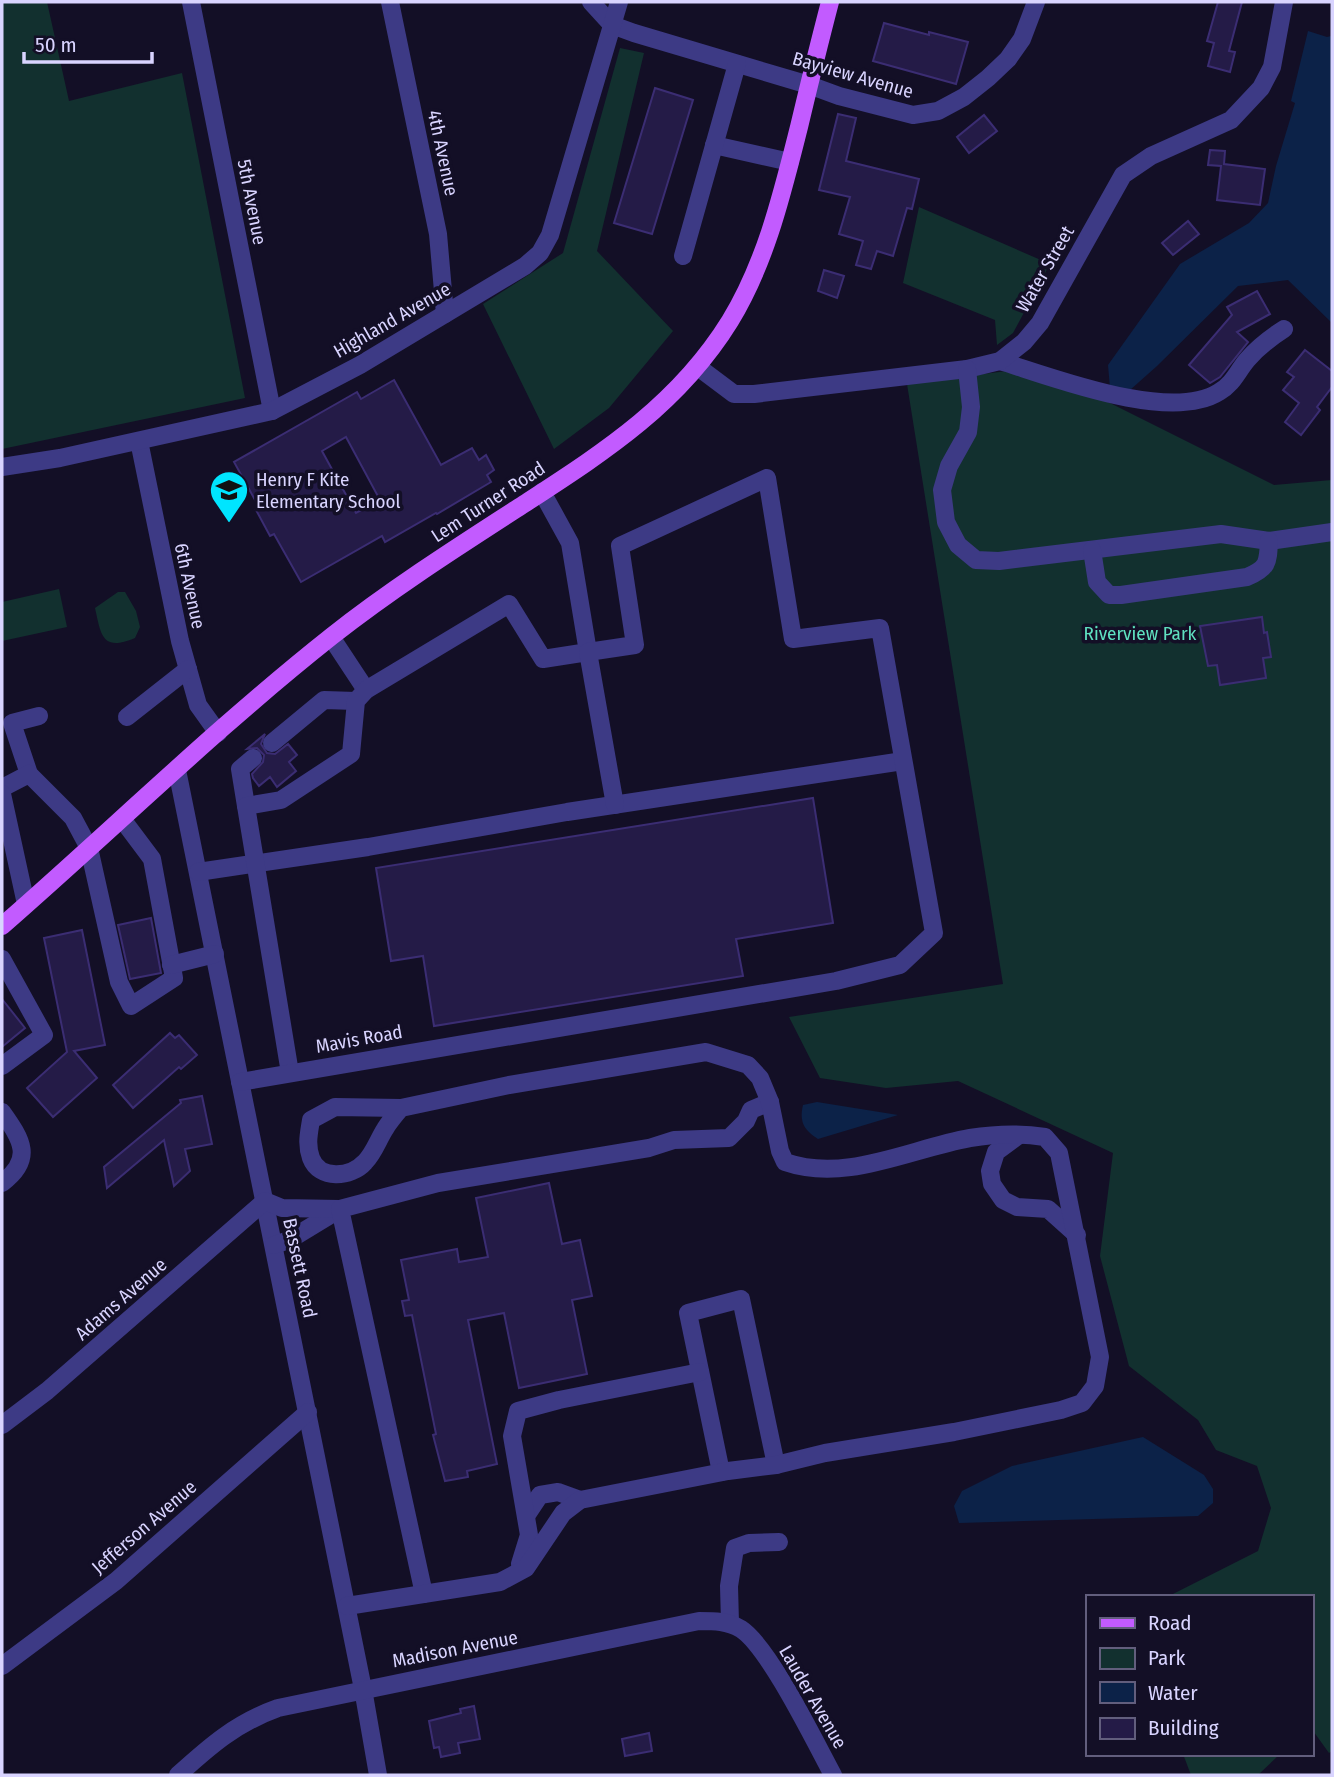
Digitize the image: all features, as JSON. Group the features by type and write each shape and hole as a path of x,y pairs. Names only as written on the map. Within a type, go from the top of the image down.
{"main road":[{"name":"Lem Turner Road","path":"2,926 177,769 331,637 397,587 592,461 659,408 698,367 730,321 757,270 782,197 830,2"}],"street":[{"name":"5th Avenue","path":"191,2 272,411"},
{"name":"4th Avenue","path":"390,2 438,234 445,314"},
{"path":"592,2 612,25"},
{"name":"Highland Avenue","path":"2,467 60,458 272,411 360,365 525,266 540,253 550,235 619,2"},
{"name":"Bayview Avenue","path":"612,25 839,96 913,115 938,111 964,97 1008,58 1022,39 1036,2"},
{"name":"Water Street","path":"698,367 734,394 754,394 967,369 1000,361 1024,342 1040,323 1123,175 1151,156 1231,120 1261,88 1272,67 1284,2"},
{"path":"683,256 737,64"},
{"path":"714,145 790,162"},
{"path":"1000,361 1115,397 1164,402 1199,400 1229,386 1260,345 1284,329"},
{"path":"967,369 971,407 968,432 949,466 942,490 946,522 958,545 976,560 999,561 1221,534 1269,541 1332,532"},
{"name":"6th Avenue","path":"139,441 188,669 198,705 218,733"},
{"path":"198,872 903,761 880,628 793,639 767,478 620,546 635,645 543,659 509,604 361,696 324,700 272,743"},
{"path":"542,492 570,543 615,805"},
{"path":"1092,550 1097,582 1109,595 1121,596 1247,578 1261,571 1269,560 1269,541"},
{"path":"246,806 281,800 351,754 361,696 331,637"},
{"path":"127,717 188,669"},
{"path":"39,716 12,723 29,774 73,818 89,848 119,982 131,1006 174,978 152,859 122,819"},
{"path":"253,758 240,769 290,1073"},
{"name":"Mavis Road","path":"240,1082 836,981 900,965 934,933 903,761"},
{"name":"Bassett Road","path":"177,769 347,1606 377,1775"},
{"path":"2,788 29,774"},
{"path":"2,794 26,904"},
{"path":"171,965 215,954"},
{"path":"2,1066 44,1035 4,970"},
{"path":"347,1606 499,1582 526,1568 563,1513 580,1500 1061,1410 1082,1403 1095,1386 1100,1357 1059,1153 1045,1137 1022,1133 970,1139 842,1170 798,1167 785,1162 780,1151 769,1102 760,1078 748,1065 706,1052 509,1085 401,1108 335,1107 311,1120 307,1142 312,1160 320,1171 341,1175 357,1169 373,1152 401,1108"},
{"path":"265,1201 282,1208 340,1209 438,1183 649,1148 674,1140 729,1138 746,1121 751,1110 769,1102"},
{"path":"2,1112 21,1142 22,1154 20,1166 2,1183"},
{"path":"1022,1133 996,1152 990,1171 992,1184 1003,1200 1017,1207 1048,1209 1077,1236"},
{"name":"Adams Avenue","path":"2,1425 47,1391 265,1201"},
{"path":"274,1245 289,1240 340,1209"},
{"path":"340,1209 424,1594"},
{"path":"721,1472 688,1312 741,1299 776,1465"},
{"path":"513,1575 523,1559 528,1535 512,1436 518,1411 559,1400 700,1372"},
{"name":"Jefferson Avenue","path":"2,1666 117,1581 308,1412"},
{"path":"526,1516 540,1495 558,1492 580,1500"},
{"path":"730,1623 729,1586 734,1548 749,1543 779,1542"},
{"name":"Madison Avenue","path":"178,1775 232,1729 278,1707 699,1621 730,1623"},
{"name":"Lauder Avenue","path":"730,1623 755,1641 769,1661 833,1775"}],"green space":[{"path":"2,2 47,2 69,101 182,73 245,398 2,449"},
{"path":"620,48 644,53 597,251 673,331 609,408 554,449 483,304 563,253"},
{"path":"919,207 1050,264 1013,333 997,345 995,320 903,283"},
{"name":"Riverview Park","path":"1038,367 1274,485 1332,480 1332,1751 1329,1753 1313,1731 1313,1595 1171,1595 1258,1551 1271,1508 1257,1466 1216,1450 1198,1420 1129,1366 1100,1256 1113,1153 958,1081 886,1088 820,1078 789,1017 1003,984 907,384"},
{"path":"59,589 67,627 2,641 2,602"},
{"path":"118,592 125,592 136,611 140,627 135,638 116,643 109,642 102,633 95,608"},
{"path":"1184,1756 1278,1756 1258,1775 1191,1775"}],"water":[{"path":"1308,31 1327,37 1331,36 1332,32 1332,323 1288,280 1238,286 1130,390 1110,388 1108,365 1180,264 1249,223 1268,203 1295,103 1291,101"},
{"path":"817,1102 898,1115 818,1139 806,1129 802,1121 803,1105"},
{"path":"1143,1437 1204,1475 1213,1489 1213,1503 1198,1516 959,1523 954,1506 962,1491 1012,1466"}],"building":[{"path":"1218,2 1242,2 1229,51 1235,52 1230,72 1208,66 1214,43 1207,41"},
{"path":"884,23 968,42 956,84 873,61"},
{"path":"655,88 693,100 652,234 614,223"},
{"path":"838,114 856,118 846,161 919,179 912,209 907,208 893,256 877,251 871,269 856,265 863,241 839,234 850,197 819,190"},
{"path":"984,115 997,131 969,153 957,137"},
{"path":"1210,150 1225,151 1224,164 1265,169 1260,205 1217,200 1221,166 1208,165"},
{"path":"1188,221 1199,234 1173,255 1162,243"},
{"path":"824,270 844,276 837,298 818,291"},
{"path":"1257,291 1270,314 1237,332 1248,342 1220,377 1210,383 1189,365 1232,315 1227,307"},
{"path":"1305,350 1332,371 1332,387 1317,407 1320,410 1301,435 1285,422 1299,403 1283,390 1294,377 1287,372"},
{"path":"394,380 441,465 472,448 479,460 486,455 494,470 487,475 491,482 385,542 382,536 301,582 274,534 270,536 256,510 260,509 234,462 357,392 361,399","holes":["346,437 380,500 356,513 322,451"]},
{"path":"1262,617 1271,657 1263,658 1266,678 1220,685 1217,665 1208,666 1200,626"},
{"path":"265,734 261,744 267,753 275,754 288,744 297,755 289,762 296,771 277,787 270,777 259,786 252,774 263,762 264,755 257,748 247,749"},
{"path":"813,798 833,923 736,939 743,976 434,1026 423,956 391,961 376,868"},
{"path":"151,918 161,973 130,979 118,925"},
{"path":"82,930 105,1045 74,1051 97,1078 53,1117 27,1088 67,1052 44,938"},
{"path":"2,999 25,1028 2,1047"},
{"path":"170,1033 175,1038 179,1035 197,1055 181,1069 179,1067 133,1108 113,1085"},
{"path":"202,1096 212,1144 185,1149 190,1171 174,1186 164,1140 107,1188 104,1167 181,1103 180,1100"},
{"path":"549,1183 562,1244 580,1240 592,1296 572,1300 587,1374 519,1388 504,1313 468,1320 497,1464 467,1471 468,1477 445,1481 433,1435 436,1434 412,1315 405,1316 402,1301 409,1300 401,1260 457,1249 459,1262 488,1257 476,1198"},
{"path":"474,1706 480,1739 458,1743 460,1753 441,1757 439,1747 434,1748 429,1721 461,1713 460,1709"},
{"path":"649,1733 652,1751 625,1756 622,1739"}],"place":[{"name":"Henry F Kite Elementary School","path":"229,524"}]}
